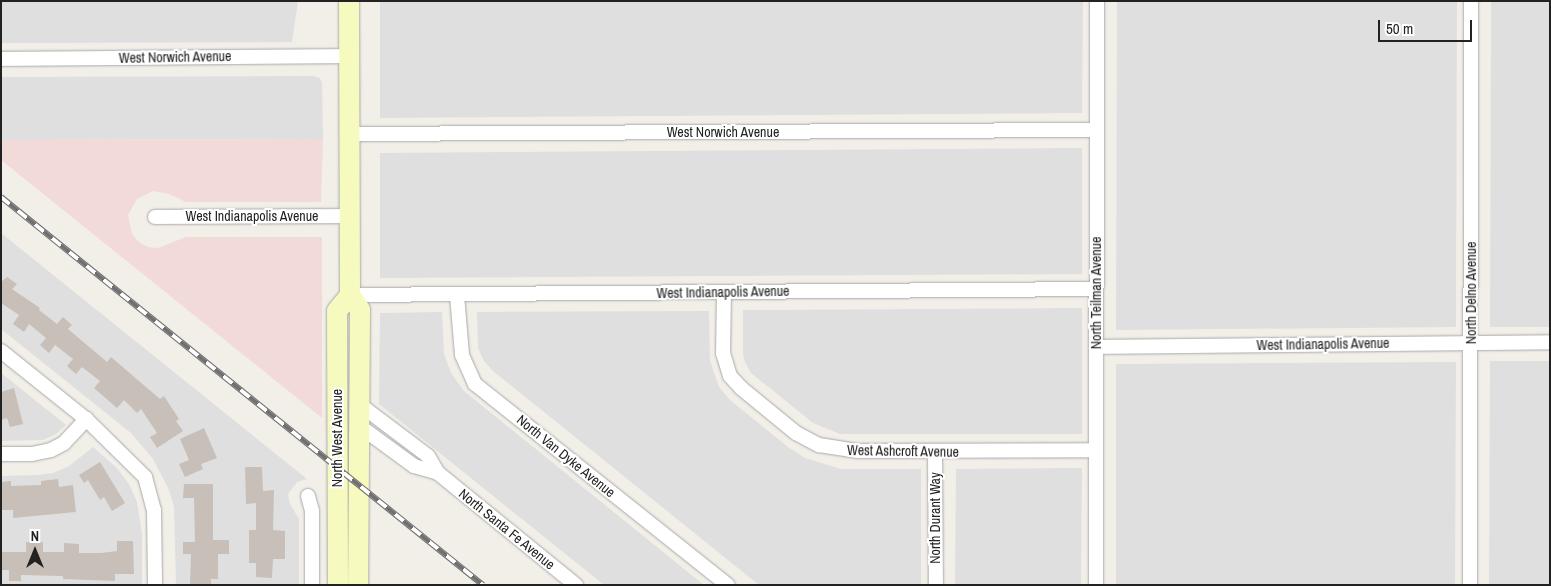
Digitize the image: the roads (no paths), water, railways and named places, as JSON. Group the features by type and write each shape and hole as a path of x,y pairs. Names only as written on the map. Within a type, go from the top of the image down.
{"main road":[{"name":"North West Avenue","path":"349,1 350,295 360,310 358,585"},
{"name":"North West Avenue","path":"338,585 337,310 350,295"},
{"path":"337,364 348,377 351,416 358,425"}],"street":[{"name":"North Teilman Avenue","path":"1096,585 1097,1"},
{"name":"North Delno Avenue","path":"1470,585 1471,1"},
{"name":"West Norwich Avenue","path":"1,59 348,56"},
{"name":"West Norwich Avenue","path":"349,134 1097,130"},
{"name":"West Indianapolis Avenue","path":"155,217 349,216"},
{"name":"West Indianapolis Avenue","path":"350,295 1096,289"},
{"name":"West Ashcroft Avenue","path":"724,292 723,353 730,376 740,388 796,433 818,445 836,450 935,452 1096,450"},
{"name":"North Van Dyke Avenue","path":"456,295 462,355 475,384 728,585"},
{"name":"West Indianapolis Avenue","path":"1096,347 1550,342"},
{"path":"1,351 86,419 145,477 154,510 155,585"},
{"name":"North Santa Fe Avenue","path":"359,404 428,456 438,472 576,585"},
{"path":"1,454 32,454 51,450 64,443 86,419"},
{"name":"North Santa Fe Avenue","path":"358,425 414,466 438,472"},
{"name":"North Durant Way","path":"935,452 936,585"},
{"path":"308,496 312,511 312,585"}],"railway":[{"path":"1,197 483,585"}]}
